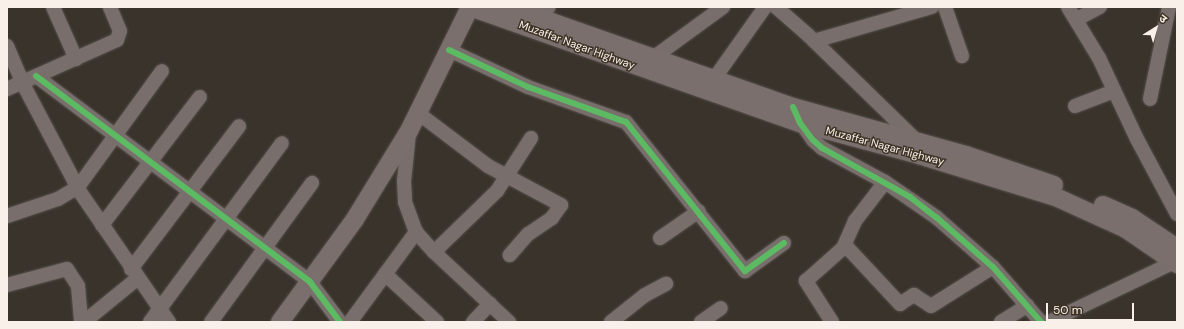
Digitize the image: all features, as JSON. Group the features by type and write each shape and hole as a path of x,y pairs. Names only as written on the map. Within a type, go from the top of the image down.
{"main road":[{"name":"Muzaffar Nagar Highway","path":"470,7 542,12 653,58 714,79 797,115 916,140 1025,174 1132,218 1176,259"},
{"path":"280,322 355,219 410,131 470,7"},
{"name":"Muzaffar Nagar Highway","path":"503,10 797,115 1058,198 1126,229 1176,259"}],"street":[{"path":"53,7 76,59"},
{"path":"7,89 117,40 120,31 110,7"},
{"path":"653,58 724,7"},
{"path":"714,79 765,7"},
{"path":"776,7 814,41 916,140"},
{"path":"814,41 932,7"},
{"path":"945,7 962,56"},
{"path":"1068,7 1077,19 1177,214"},
{"path":"1077,19 1100,7"},
{"path":"1150,99 1169,7"},
{"path":"7,46 22,82 78,188 134,273 169,322"},
{"path":"449,50 528,87 626,122 654,160 699,211 745,271 784,244"},
{"path":"7,216 58,199 78,188 162,71"},
{"path":"36,76 310,282 340,322"},
{"path":"1075,106 1114,92"},
{"path":"102,225 200,97"},
{"path":"418,113 470,155 561,205 556,214 528,234 510,254"},
{"path":"797,115 822,148 885,182 936,217 993,267 1041,322"},
{"path":"84,322 134,273 189,191 239,126"},
{"path":"410,131 404,181 405,202 416,232 434,252 509,322"},
{"path":"434,252 497,191 509,176 531,138"},
{"path":"150,322 282,143"},
{"path":"832,322 806,281 845,245 855,221 885,182"},
{"path":"211,322 312,183"},
{"path":"660,238 699,211"},
{"path":"350,322 416,232"},
{"path":"845,245 900,304 914,295 931,306 993,267"},
{"path":"1049,322 1176,259"},
{"path":"7,285 67,270 78,286 81,322"},
{"path":"385,274 437,322"},
{"path":"611,322 645,295 666,284"},
{"path":"474,322 490,304"},
{"path":"1001,322 1027,306"},
{"path":"701,322 721,308"}],"cycle path":[{"path":"449,50 528,87 626,122 745,271 784,243"},
{"path":"36,76 310,282 340,322"},
{"path":"793,107 800,123 813,140 822,148 910,197 936,217 993,267 1041,322"}]}
